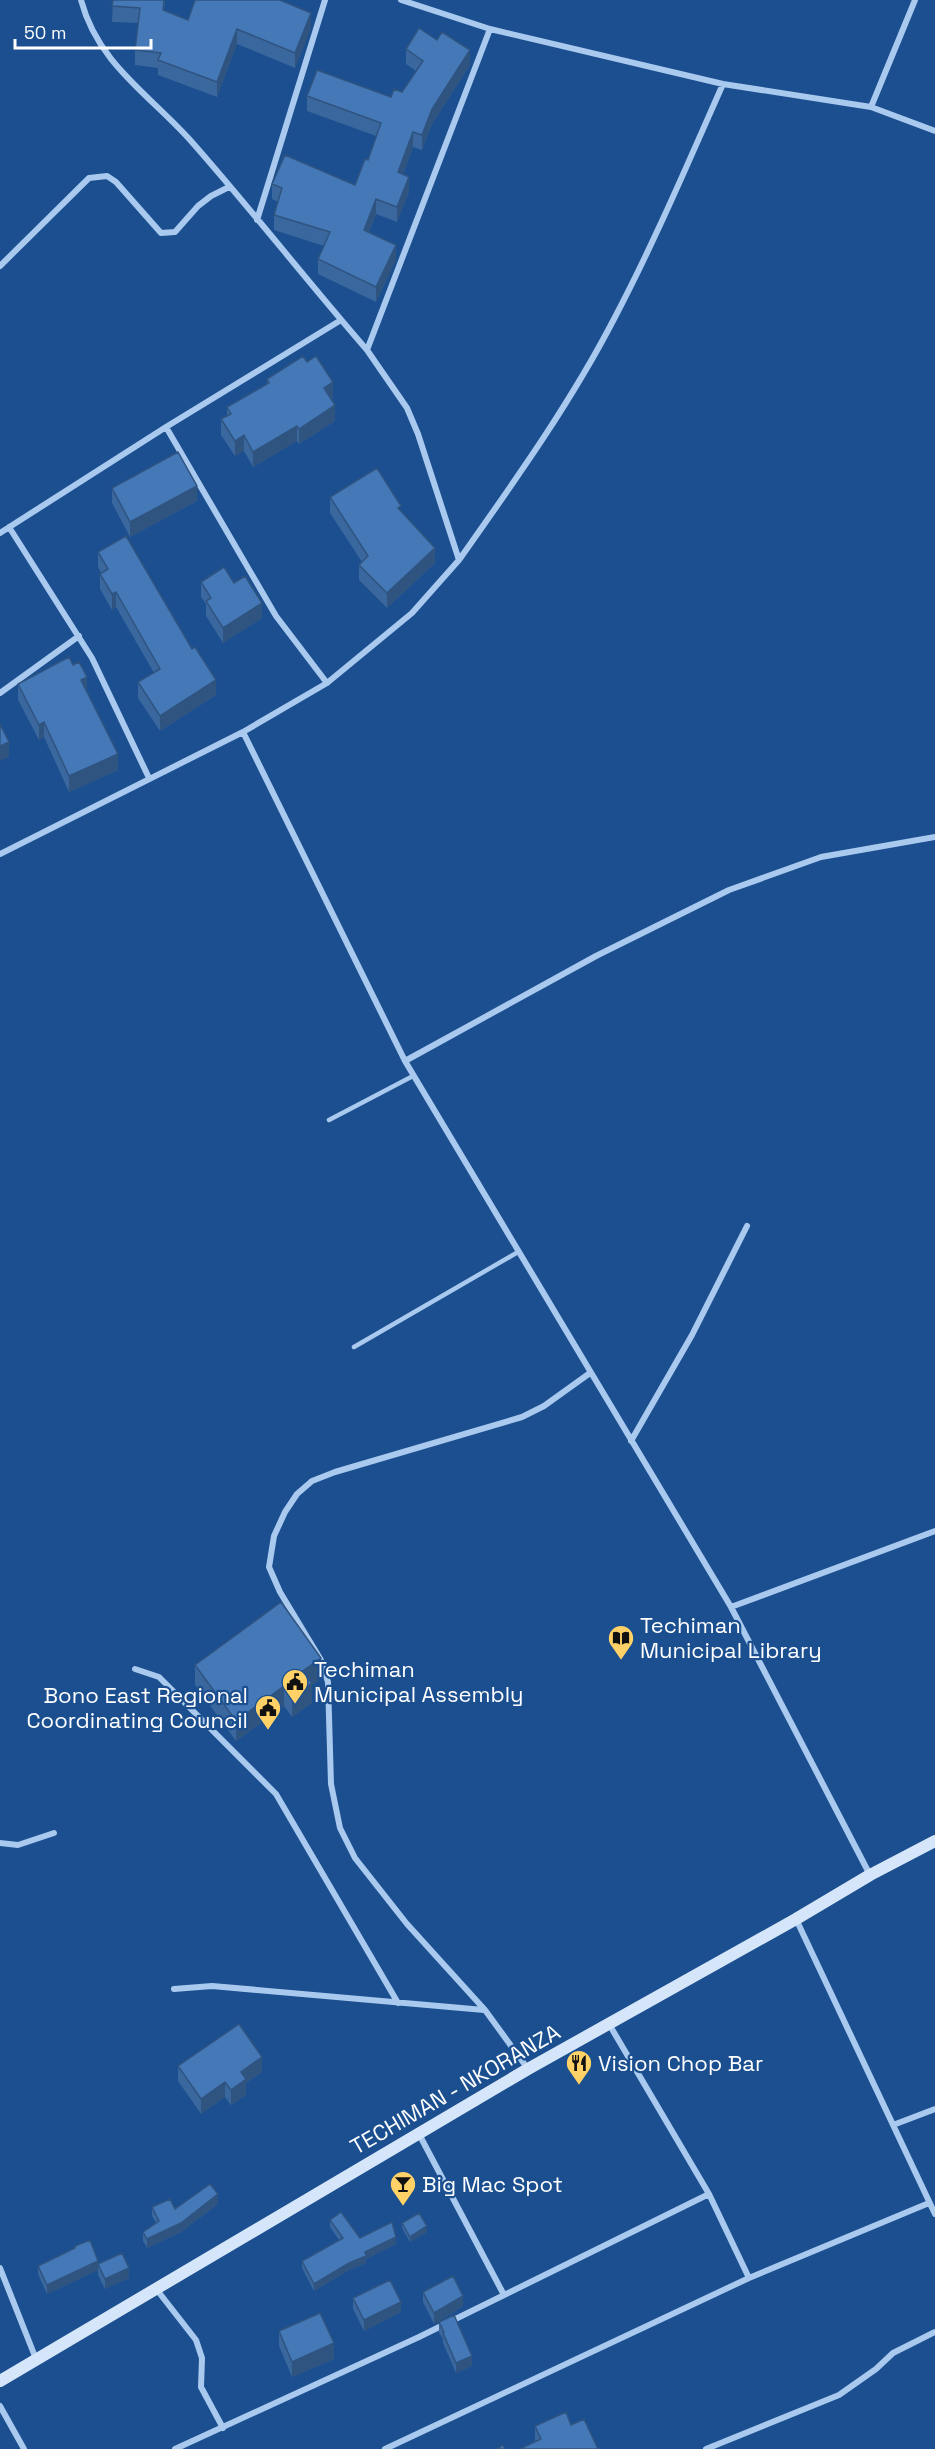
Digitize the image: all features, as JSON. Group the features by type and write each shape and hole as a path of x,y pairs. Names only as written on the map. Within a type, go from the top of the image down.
{"main road":[{"name":"TECHIMAN - NKORANZA","path":"0,2381 528,2069 935,1840"}],"street":[{"path":"81,0 87,23 100,47 190,140 367,350 407,408 418,434 459,560"},
{"path":"257,220 325,0"},
{"path":"401,0 490,30 723,84 871,107 935,130"},
{"path":"871,107 915,0"},
{"path":"367,350 490,30"},
{"path":"0,854 243,732 327,683 412,613 459,560 541,443 614,320 672,200 723,84"},
{"path":"0,266 89,178 107,176 116,182 161,233 167,234 175,232 210,196 229,187"},
{"path":"0,533 166,427 341,320"},
{"path":"166,427 276,616 327,683"},
{"path":"9,527 79,636 111,694 149,778"},
{"path":"0,693 79,636"},
{"path":"243,732 413,1076 731,1607 870,1875"},
{"path":"405,1061 596,956 729,890 821,857 935,837"},
{"path":"631,1441 692,1335 747,1226"},
{"path":"528,2069 485,2010 407,1924 355,1858 340,1828 331,1784 328,1682 321,1660 279,1592 269,1567 274,1536 285,1512 297,1494 312,1482 335,1472 522,1417 544,1406 590,1373"},
{"path":"731,1607 935,1532"},
{"path":"135,1669 159,1677 276,1794 398,2002"},
{"path":"0,1843 18,1845 54,1833"},
{"path":"796,1919 935,2214"},
{"path":"174,1989 212,1986 485,2010"},
{"path":"609,2024 709,2194 749,2278"},
{"path":"893,2125 935,2109"},
{"path":"419,2134 504,2295"},
{"path":"175,2449 419,2337 709,2194"},
{"path":"386,2449 749,2278 929,2203"},
{"path":"0,2268 36,2361"},
{"path":"157,2290 196,2340 202,2358 201,2387 223,2428"},
{"path":"706,2449 839,2395 876,2369 893,2353 935,2332"},
{"path":"0,2406 24,2449"}],"lane":[{"path":"329,1120 413,1076"},
{"path":"354,1347 518,1251"}],"building":[{"path":"113,0 164,0 163,10 188,20 195,0 280,0 311,13 295,53 237,29 217,82 158,60 161,53 135,50 140,8 112,6"},
{"path":"419,28 437,40 442,32 470,50 432,109 422,135 413,132 398,172 409,177 397,207 376,199 364,230 396,245 376,287 318,259 330,232 274,215 282,188 272,184 285,155 355,185 365,159 368,160 381,123 307,96 317,70 391,97 394,89 402,92 423,61 406,49"},
{"path":"303,356 307,362 316,356 333,382 324,388 335,405 299,429 297,426 253,452 244,435 235,441 221,419 231,414 227,407 269,383 267,379"},
{"path":"178,452 197,486 130,522 112,488"},
{"path":"377,468 401,506 398,508 435,548 387,593 359,565 368,556 330,497"},
{"path":"126,536 192,649 195,647 216,680 160,716 138,682 160,669 116,592 112,594 100,574 108,569 98,552"},
{"path":"224,567 234,583 245,576 262,603 223,628 206,601 211,598 201,582"},
{"path":"69,657 73,665 79,662 87,677 81,680 118,754 69,776 44,722 39,725 18,684"},
{"path":"0,724 9,742 0,746"},
{"path":"281,1602 321,1658 303,1671 312,1683 292,1697 284,1686 236,1721 195,1665"},
{"path":"239,2024 262,2057 241,2072 246,2079 231,2090 225,2082 201,2099 178,2066"},
{"path":"210,2184 218,2194 181,2223 147,2239 143,2232 159,2221 152,2207 170,2199 175,2209"},
{"path":"341,2212 360,2238 392,2222 396,2237 365,2252 366,2256 349,2263 314,2284 302,2261 343,2238 330,2220"},
{"path":"419,2213 427,2226 410,2237 402,2223"},
{"path":"90,2240 98,2261 47,2285 38,2266"},
{"path":"122,2253 129,2268 105,2279 98,2264"},
{"path":"453,2276 463,2296 434,2313 423,2292"},
{"path":"390,2280 401,2302 364,2320 353,2298"},
{"path":"320,2313 334,2343 292,2362 279,2331"},
{"path":"454,2315 472,2356 456,2363 439,2322"},
{"path":"566,2412 571,2425 584,2419 598,2449 520,2449 541,2439 535,2426"}],"place":[{"name":"Techiman Municipal Library","path":"621,1661"},
{"name":"Techiman Municipal Assembly","path":"295,1705"},
{"name":"Bono East Regional Coordinating Council","path":"268,1731"},
{"name":"Vision Chop Bar","path":"579,2086"},
{"name":"Big Mac Spot","path":"403,2207"}]}
